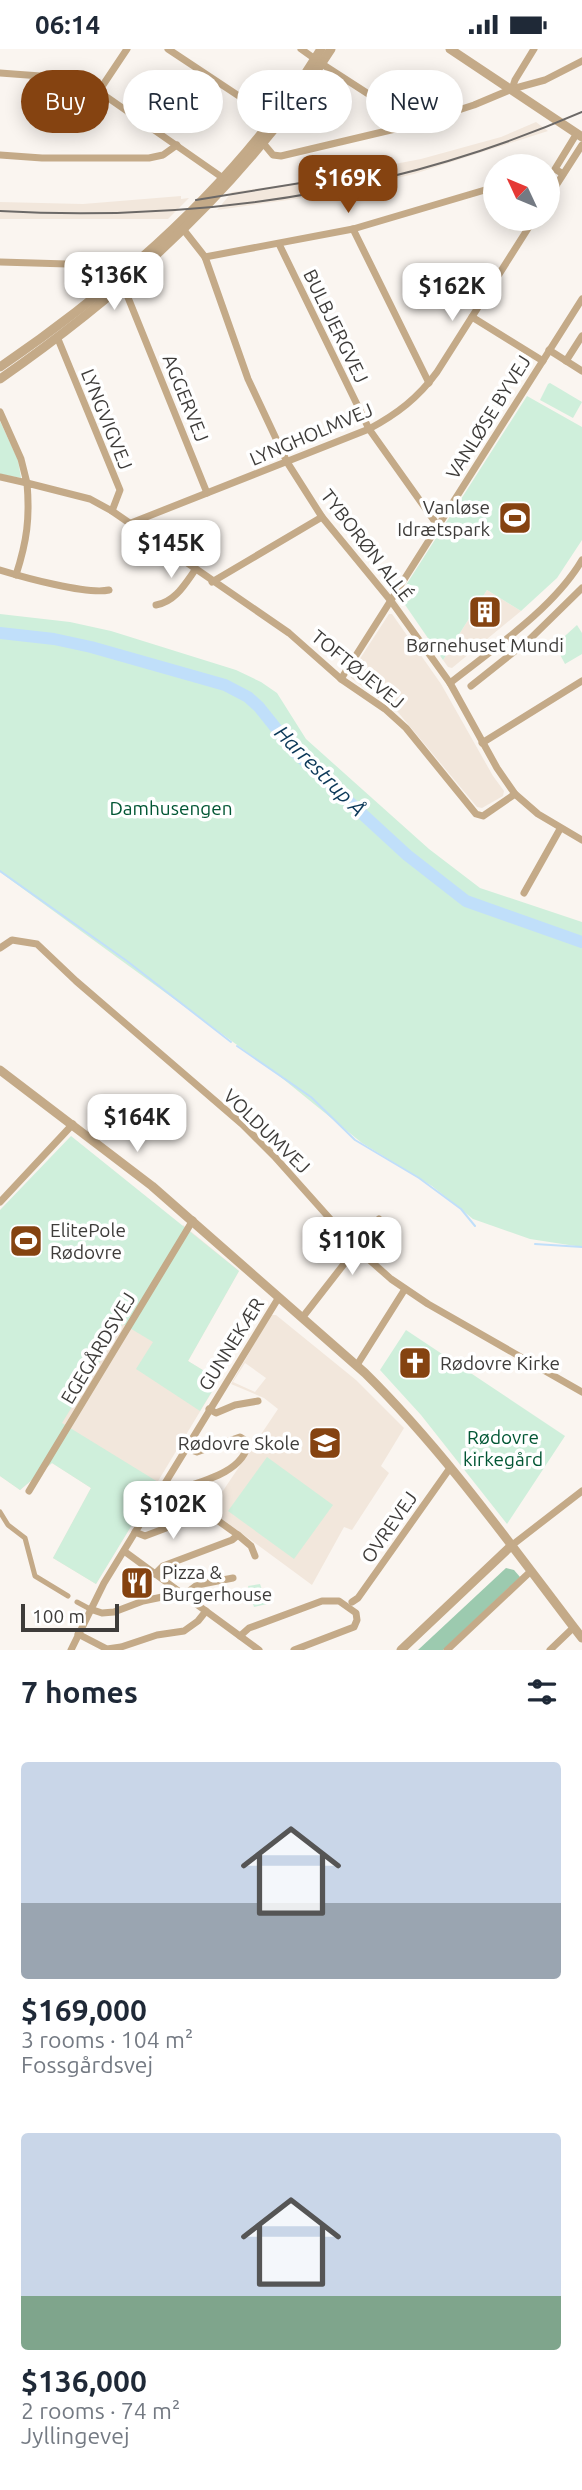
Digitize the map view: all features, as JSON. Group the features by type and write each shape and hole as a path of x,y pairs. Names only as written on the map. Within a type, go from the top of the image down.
{"street":[{"path":"109,76 127,49"},
{"path":"168,49 237,95"},
{"path":"301,49 366,92"},
{"path":"0,379 58,339 122,287 223,189 263,143 318,61 321,49"},
{"path":"311,70 331,49"},
{"path":"450,49 580,135 560,159"},
{"path":"512,89 534,49"},
{"path":"463,109 512,89 545,80 582,61"},
{"path":"0,73 21,75"},
{"path":"109,98 223,178"},
{"path":"0,367 52,331 188,215 260,133"},
{"path":"263,143 270,152 281,156 378,133"},
{"path":"0,156 149,158 163,155 177,145"},
{"path":"560,179 582,145"},
{"path":"205,257 353,229 483,191"},
{"name":"TYBORØN ALLÉ","path":"183,229 205,257 248,379 287,462 322,517 391,601 450,683 482,743 515,794 538,814 582,840"},
{"path":"353,229 429,383"},
{"name":"LYNGHOLMVEJ","path":"129,521 287,462 369,429 394,415 429,383 526,231"},
{"name":"BULBJERGVEJ","path":"279,243 369,429 438,526"},
{"path":"0,262 101,265 112,270 116,278"},
{"name":"AGGERVEJ","path":"116,278 207,493"},
{"name":"VANLØSE BYVEJ","path":"341,679 582,299"},
{"path":"472,317 543,361"},
{"path":"566,361 582,336"},
{"name":"LYNGVIGVEJ","path":"58,339 120,490 112,511"},
{"name":"VANLØSE BYVEJ","path":"549,350 582,371"},
{"path":"0,412 21,459 27,483 30,514 26,544 16,575"},
{"name":"TOFTØJEVEJ","path":"0,477 90,499 129,521 212,582 289,633 341,679 385,709 406,728 476,814 483,816 515,794"},
{"path":"212,582 322,517"},
{"path":"450,683 520,627 565,584 582,560"},
{"path":"0,570 100,592 109,590"},
{"path":"156,605 165,604 180,591 195,570"},
{"path":"471,686 530,639 582,588"},
{"path":"520,627 530,639"},
{"path":"482,743 582,681"},
{"path":"524,893 561,829"},
{"name":"VOLDUMVEJ","path":"0,948 12,940 37,944 242,1124 357,1249 405,1289 582,1392"},
{"path":"0,1070 73,1124 193,1220 394,1401 450,1468 582,1638"},
{"path":"0,1202 73,1124"},
{"path":"302,1318 379,1219"},
{"name":"EGEGÅRDSVEJ","path":"29,1491 193,1220"},
{"path":"357,1365 405,1289"},
{"name":"GUNNEKÆR","path":"71,1650 90,1609 135,1532 279,1297"},
{"name":"GUNNEKÆR","path":"209,1409 216,1413 235,1405 258,1401"},
{"path":"162,1487 170,1492 221,1475 232,1467 248,1447 248,1443 240,1437 197,1452 186,1448"},
{"name":"OVREVEJ","path":"352,1602 358,1598 450,1468"},
{"path":"401,1650 511,1546 582,1491"},
{"path":"0,1512 8,1525 26,1538 35,1576 68,1596"},
{"path":"135,1532 145,1536 203,1514 213,1517 238,1535 251,1546 255,1556"},
{"path":"155,1574 163,1566 232,1540 238,1535"},
{"path":"124,1551 240,1636 249,1647 259,1650"},
{"path":"447,1650 531,1571"},
{"path":"184,1595 197,1585 233,1578"},
{"path":"77,1602 102,1613 114,1612 143,1601 167,1596 176,1589"},
{"path":"240,1636 249,1629 323,1601 339,1601 356,1613 354,1627 294,1650"},
{"path":"78,1634 107,1650 157,1635 184,1631 206,1611"},
{"path":"550,1650 574,1627"}],"shaded area":[{"path":"536,122 548,131 414,174 324,195 217,210 232,192 421,159 501,137"},
{"path":"181,196 181,199 189,198 168,219 0,219 0,202 83,204"},
{"path":"487,590 521,611 452,668 448,667 443,660"},
{"path":"389,614 392,614 441,684 504,791 503,796 482,808 477,807 397,711 351,678 350,674"},
{"path":"0,1210 160,1264 183,1225 239,1271 188,1361 219,1380 96,1584 53,1558 91,1488 52,1463 20,1490 0,1476"},
{"name":"Rødovre Skole","path":"271,1315 276,1315 356,1380 404,1428 381,1466 389,1473 352,1530 344,1527 312,1585 210,1510 278,1409 264,1398 231,1384","holes":["245,1363 266,1378 255,1392 233,1382"]}],"green space":[{"path":"550,383 582,402 573,418 540,400"},
{"name":"Vanløse Idrætspark","path":"527,396 582,427 582,540 557,578 521,611 487,590 443,660 399,596"},
{"path":"0,421 18,460 21,478 0,474"},
{"name":"Damhusengen","path":"0,614 70,622 111,631 236,670 261,682 277,693 306,739 429,849 480,888 582,922 582,1247 530,1239 473,1219 432,1186 362,1143 277,1074 0,872"},
{"path":"577,625 582,633 582,654 565,664 555,645"},
{"path":"71,1136 239,1271 188,1361 219,1380 200,1411 136,1369 153,1342 123,1324 62,1423 158,1482 96,1584 53,1558 91,1488 52,1463 20,1490 0,1476 0,1210"},
{"name":"Rødovre kirkegård","path":"406,1330 565,1436 507,1524 421,1415 380,1370"},
{"path":"267,1457 333,1505 294,1559 228,1511"},
{"path":"506,1568 514,1570 520,1577 443,1650 418,1650"},
{"path":"260,1584 267,1604 254,1607 248,1586"}],"waterway":[{"name":"Harrestrup Å","path":"0,633 54,639 91,647 225,685 248,697 295,752 407,855 466,901 582,942"},
{"name":"Harrestrup Å","path":"0,871 127,961 231,1042"},
{"name":"Harrestrup Å","path":"237,1046 311,1097 355,1140 419,1178 461,1209 475,1226"},
{"name":"Harrestrup Å","path":"535,1244 582,1247"}],"tram line":[{"path":"0,211 149,211 224,206 297,196 442,163 512,140 582,112"},
{"path":"196,200 375,171"}],"place":[{"name":"Vanløse Idrætspark","path":"515,518"},
{"name":"Børnehuset Mundi","path":"485,612"},
{"name":"ElitePole Rødovre","path":"26,1241"},
{"name":"Rødovre Kirke","path":"415,1363"},
{"name":"Rødovre Skole","path":"325,1443"},
{"name":"Pizza & Burgerhouse","path":"137,1583"}]}
